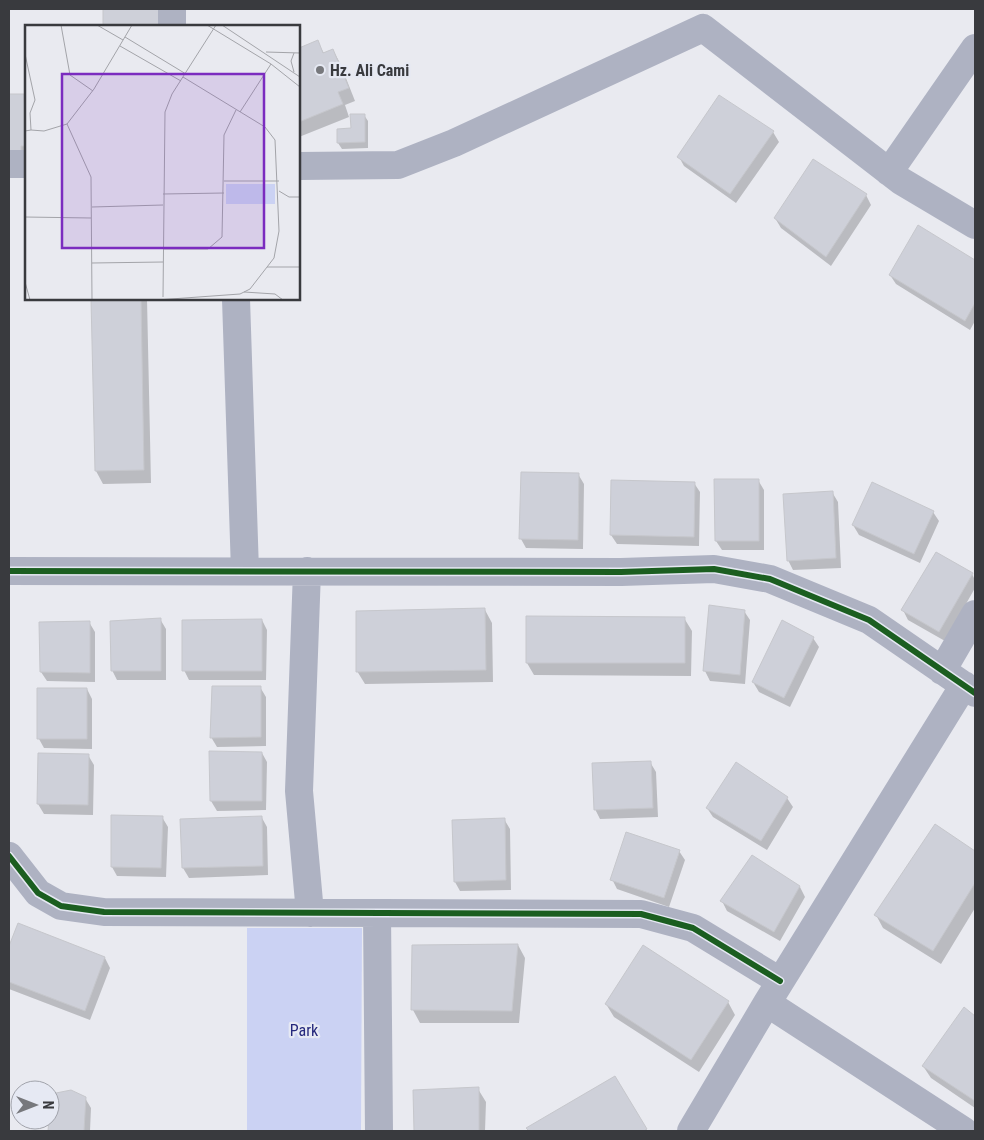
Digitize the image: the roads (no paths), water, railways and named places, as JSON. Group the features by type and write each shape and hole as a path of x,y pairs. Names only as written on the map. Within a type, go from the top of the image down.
{"street":[{"path":"172,9 172,25"},
{"path":"300,166 398,165 454,143 698,18 901,181 975,225"},
{"path":"889,172 975,48"},
{"path":"9,164 25,164"},
{"path":"236,300 245,571"},
{"path":"9,571 621,572 714,569 770,579 868,620 961,683"},
{"path":"307,571 299,791 310,913"},
{"path":"691,1131 961,683 975,614"},
{"path":"9,856 38,893 61,906 104,912 640,914 693,928 774,992 964,1131"},
{"path":"377,913 379,1131"}],"place":[{"name":"Hz. Ali Cami","path":"320,70"}],"park label":[{"name":"Park","path":"304,1030"}]}
